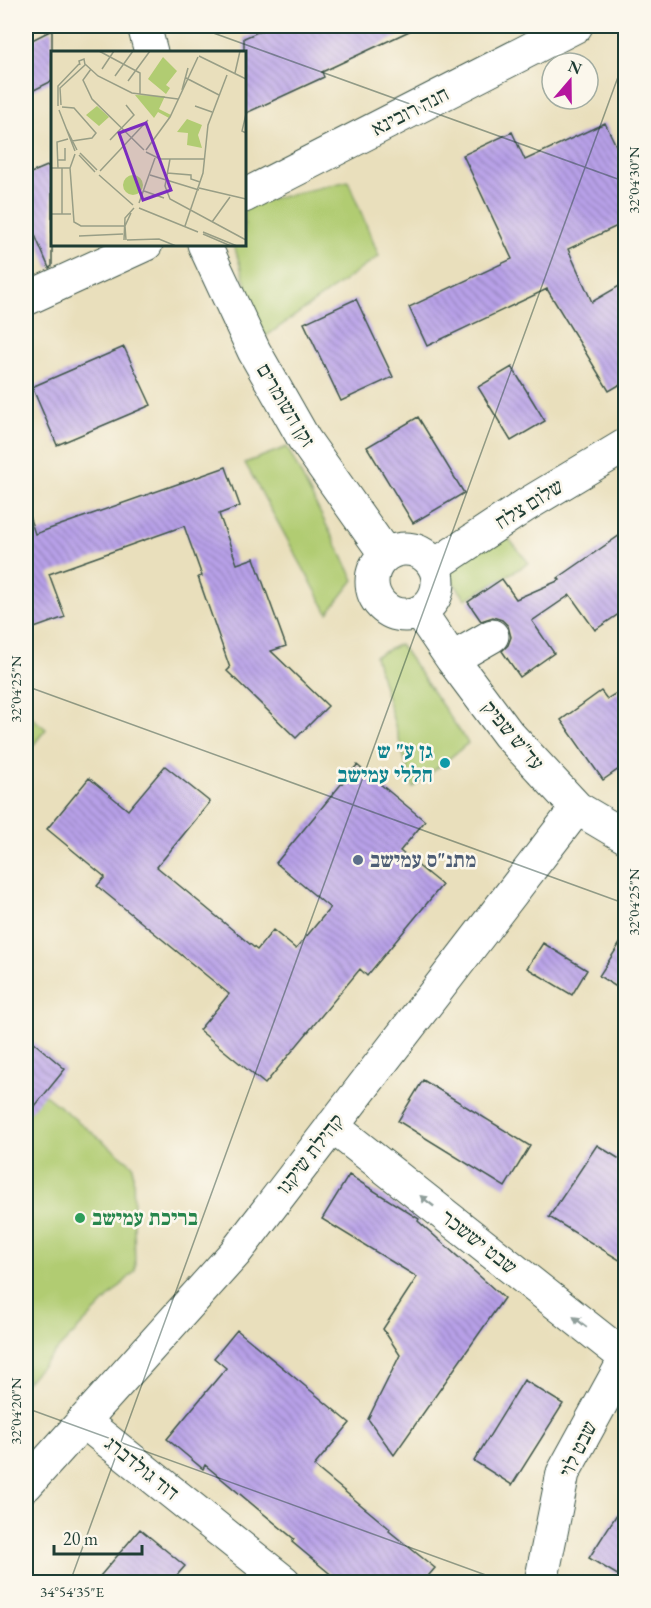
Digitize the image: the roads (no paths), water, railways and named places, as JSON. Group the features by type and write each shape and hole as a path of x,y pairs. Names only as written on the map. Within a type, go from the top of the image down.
{"street":[{"path":"144,26 151,51"},
{"name":"חנה רובינא","path":"246,195 576,26"},
{"path":"26,300 142,246"},
{"name":"זקן השומרים","path":"205,246 254,351 304,439 386,555"},
{"name":"שלום צלח","path":"434,566 526,505 626,445"},
{"path":"412,550 428,559 434,566 438,581 436,596 426,608 411,615 394,613 379,603 372,586 372,577 380,561 386,555 394,551 412,550"},
{"name":"עד\"ש שפיק","path":"420,612 508,734 578,808 626,837"},
{"path":"452,659 492,636"},
{"name":"קהילת שיקגו","path":"26,1485 229,1260 578,808"},
{"name":"שבט יששכר","path":"332,1126 625,1358"},
{"name":"שבט לוי","path":"542,1582 563,1473 625,1358"},
{"name":"דוד גולדברג","path":"84,1421 284,1582"}],"place":[{"name":"גן ע\" ש חללי עמישב","path":"445,763"},
{"name":"מתנ\"ס עמישב","path":"358,860"},
{"name":"בריכת עמישב","path":"80,1218"}]}
